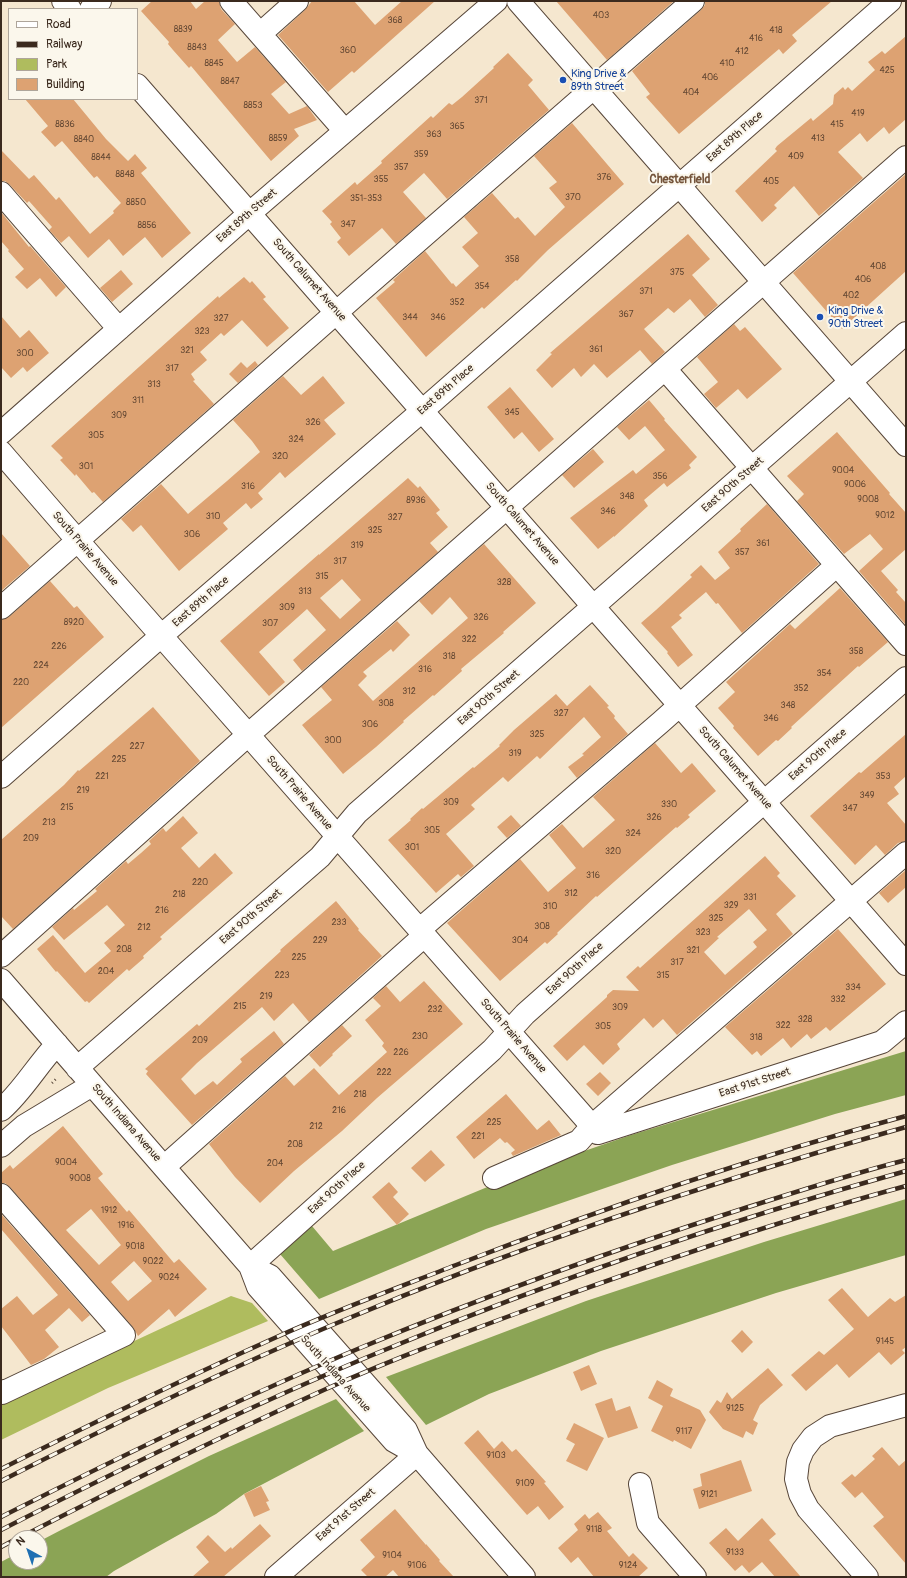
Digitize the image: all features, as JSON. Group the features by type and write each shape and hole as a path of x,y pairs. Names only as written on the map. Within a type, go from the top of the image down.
{"street":[{"path":"92,8 100,1"},
{"path":"231,1 345,132"},
{"path":"260,34 297,1"},
{"name":"East 89th Street","path":"1,433 250,213 496,1"},
{"path":"518,1 906,445"},
{"path":"1,608 693,1"},
{"name":"East 89th Place","path":"1,778 161,636 422,411 890,1"},
{"name":"South Calumet Avenue","path":"138,86 906,964"},
{"path":"1,956 248,735 906,157"},
{"path":"1,192 119,329"},
{"name":"East 90th Street","path":"78,1068 320,857 358,813 906,333"},
{"path":"665,369 906,644"},
{"name":"South Prairie Avenue","path":"1,452 595,1130"},
{"path":"164,1167 422,933 837,565"},
{"name":"East 90th Place","path":"250,1266 492,1050 525,1014 906,678"},
{"path":"494,1178 579,1141 595,1130 906,853"},
{"name":"South Indiana Avenue","path":"1,980 250,1266 258,1287 394,1441 417,1454 524,1577"},
{"name":"East 91st Street","path":"595,1130 882,1042 904,1026"},
{"path":"1,1110 14,1098 43,1058 56,1044"},
{"path":"1,1146 24,1126 92,1085"},
{"path":"1,1195 124,1335 2,1392"},
{"path":"867,1577 808,1509 800,1494 796,1479 798,1462 803,1450 813,1437 830,1426 906,1405"},
{"name":"East 91st Street","path":"286,1574 417,1454"},
{"path":"640,1484 648,1523 696,1577"}],"green space":[{"path":"906,1051 906,1095 835,1114 672,1165 486,1229 319,1299 280,1254 312,1226 333,1251 526,1171 631,1135"},
{"path":"906,1199 906,1255 776,1293 601,1351 489,1394 426,1425 386,1377 586,1301 764,1242"},
{"path":"231,1296 252,1303 268,1321 108,1388 1,1440 1,1403"},
{"path":"336,1399 364,1431 244,1494 216,1514 114,1571 106,1577 1,1577 1,1562 8,1558 8,1570 48,1570 48,1537 209,1456"}],"building":[{"path":"152,1 190,1 196,9 205,1 219,1 221,9 235,24 218,40 237,62 255,47 286,82 271,94 289,114 307,106 317,120 294,129 299,136 271,161 191,66 189,68 168,44 169,42 141,11"},
{"path":"312,1 354,1 375,25 402,1 435,1 354,73 352,71 328,92 278,35 305,10"},
{"path":"556,1 674,1 607,60"},
{"path":"705,1 832,1 792,35 797,41 783,54 779,49 679,134 646,97 650,94 632,71 701,10 705,5"},
{"path":"906,36 906,119 889,134 884,127 867,142 860,133 838,152 863,178 819,216 794,186 774,205 777,208 762,222 735,191 777,151 775,149 777,146 811,118 813,121 833,104 834,95 843,87 845,90 848,87 852,91 875,70 868,62 882,51 885,54"},
{"path":"508,53 533,80 528,85 549,110 447,199 424,173 403,192 426,218 396,244 382,228 349,256 337,242 341,238 330,224 332,222 322,211 355,182 357,185 431,116 433,118 449,103 452,105 462,97"},
{"path":"26,100 74,100 106,139 128,161 135,154 147,168 141,173 191,233 162,258 145,237 123,256 109,239 88,258 69,236 61,243 49,230 52,227 29,201 27,203 10,185 5,181 1,181 1,150 29,179 34,175 56,200 59,197 90,234 114,213 113,211 121,203 97,176 94,178 62,141 55,147 41,132 48,126"},
{"path":"572,123 624,184 548,250 517,281 516,280 484,309 482,307 426,357 376,298 395,282 393,280 425,251 456,287 479,266 462,247 478,233 464,217 492,193 515,219 518,217 535,236 565,207 549,188 557,182 534,156"},
{"path":"906,174 906,271 842,329 793,273"},
{"path":"1,212 29,247 30,246 66,287 56,297 40,278 27,289 15,277 24,269 1,241"},
{"path":"688,234 710,259 692,275 718,305 705,317 690,299 674,313 668,308 644,329 665,352 652,364 640,350 607,378 594,364 581,377 574,368 552,388 536,370 552,354 550,353"},
{"path":"121,270 133,284 112,302 100,288"},
{"path":"244,277 250,283 252,281 266,297 263,299 289,328 267,347 242,320 224,336 221,333 200,352 207,360 191,374 195,380 193,381 214,404 103,502 94,492 92,493 76,474 75,476 60,460 63,458 51,446 218,296 219,298"},
{"path":"1,316 20,338 29,330 49,353 27,372 23,367 11,378 1,367"},
{"path":"734,324 740,331 745,327 782,369 747,399 738,389 716,408 704,394 718,382 697,357"},
{"path":"255,361 258,365 238,383 229,374 241,362 247,368"},
{"path":"283,376 301,395 323,376 345,403 324,420 336,434 285,478 280,472 258,493 263,499 251,509 246,503 223,523 228,529 179,571 141,525 133,532 121,519 161,484 188,514 260,452 233,420"},
{"path":"510,387 554,439 539,452 522,432 514,439 487,407"},
{"path":"649,400 665,419 664,420 697,457 689,465 691,468 667,487 664,483 644,500 648,506 614,537 598,549 570,518 633,470 636,474 665,450 645,426 629,440 617,427"},
{"path":"837,432 906,513 906,549 881,571 898,590 896,592 906,603 906,625 859,571 883,549 870,534 844,554 797,501 804,494 787,476"},
{"path":"593,449 604,462 574,488 562,475"},
{"path":"408,478 418,488 420,486 440,510 436,513 448,527 430,543 438,552 302,671 293,660 326,630 307,609 259,652 285,682 269,696 220,641","holes":["342,579 361,600 340,619 320,598"]},
{"path":"767,504 819,564 742,633 718,603 716,604 706,592 679,615 682,618 671,627 693,655 678,667 667,653 668,652 641,623 692,577 690,575 701,565 715,580 730,568 718,552"},
{"path":"1,533 30,566 1,591"},
{"path":"484,544 536,603 503,632 504,633 461,669 462,671 434,696 433,695 376,747 343,774 302,725 332,700 321,687 397,621 410,635 393,652 391,649 363,672 367,676 358,685 373,701 468,618 450,597 432,615 419,601"},
{"path":"50,581 74,608 77,606 104,637 1,728 1,620 9,617"},
{"path":"840,588 888,642 859,667 858,666 791,727 792,728 778,741 776,740 758,756 733,728 734,726 718,708 735,692 726,682 790,624 795,629"},
{"path":"590,685 609,706 607,707 615,716 614,718 628,734 577,778 568,767 584,755 582,754 601,737 584,717 540,759 537,756 508,782 503,777 471,805 475,809 446,834 474,866 461,877 458,874 436,893 388,840 422,808 423,809 500,746 499,745 514,730 556,694 567,706"},
{"path":"153,707 200,761 13,929 1,916 1,840 64,785 78,770 79,771"},
{"path":"906,734 906,776 894,787 899,794 887,803 906,825 906,841 898,843 885,855 876,845 855,865 810,816 859,772 861,773"},
{"path":"655,743 681,773 692,763 716,791 688,815 690,817 677,828 676,827 597,897 596,896 547,944 545,942 500,981 447,923 520,859 548,892 576,868 549,835 562,824 583,848 615,820 593,797"},
{"path":"511,815 521,826 507,838 497,827"},
{"path":"183,816 198,833 181,848 199,868 215,853 233,873 160,937 162,939 143,956 144,958 129,971 127,969 89,1003 87,1001 85,1002 57,971 56,972 37,949 53,935 85,973 111,951 104,943 125,925 107,905 64,940 52,927 73,908 74,910 97,891 95,889 126,861 128,864 141,853 151,844 149,841 163,828 166,832"},
{"path":"765,856 780,873 777,876 796,896 776,914 793,934 677,1035 663,1019 653,1028 644,1018 617,1044 620,1049 603,1065 584,1045 567,1061 553,1046 613,990 639,991 626,977 638,966 640,968","holes":["749,909 767,930 753,942 757,947 725,975 704,952 719,938 717,937"]},
{"path":"906,870 906,887 888,903 879,893"},
{"path":"336,901 359,929 358,930 382,956 309,1022 293,1003 274,1021 262,1007 197,1063 181,1079 195,1095 213,1081 217,1085 242,1062 240,1059 274,1031 284,1044 192,1125 146,1074 148,1071 145,1069 197,1024 199,1026 281,951 280,950"},
{"path":"838,929 886,984 830,1031 826,1027 811,1039 807,1034 791,1048 783,1038 761,1056 757,1051 752,1055 725,1027"},
{"path":"424,981 463,1024 377,1098 342,1131 294,1171 260,1203 235,1177 209,1144 285,1076 294,1086 314,1068 339,1095 387,1052 382,1046 384,1043 365,1020 381,1006 373,998 386,986 400,1002"},
{"path":"342,1025 352,1036 320,1067 309,1055"},
{"path":"600,1072 611,1083 598,1096 586,1084"},
{"path":"506,1094 537,1130 549,1120 561,1135 513,1156 511,1153 515,1150 507,1142 505,1143 500,1138 474,1159 456,1137"},
{"path":"63,1126 103,1174 98,1178 127,1212 129,1210 174,1263 179,1259 207,1289 175,1317 169,1309 138,1336 133,1327 10,1187 5,1183 1,1183 1,1173 10,1165 13,1169","holes":["91,1209 121,1245 99,1265 66,1230","134,1261 152,1281 128,1301 111,1282"]},
{"path":"431,1150 445,1165 425,1182 411,1168"},
{"path":"389,1182 398,1192 393,1197 409,1214 397,1225 372,1197"},
{"path":"1,1214 90,1315 82,1322 69,1308 45,1330 59,1347 44,1359 31,1365 1,1326 1,1309 17,1296 33,1315 58,1295 1,1229"},
{"path":"842,1288 868,1317 890,1298 895,1302 906,1295 906,1347 902,1350 905,1353 891,1365 879,1352 849,1378 837,1364 806,1391 791,1375 819,1351 824,1355 854,1329 828,1300"},
{"path":"742,1330 753,1342 742,1353 731,1341"},
{"path":"589,1365 597,1384 581,1391 573,1372"},
{"path":"768,1368 783,1385 760,1405 753,1420 758,1423 753,1435 746,1431 743,1438 723,1429 709,1412 717,1400 721,1403 727,1392 732,1399"},
{"path":"657,1380 673,1389 670,1396 700,1410 706,1420 691,1449 674,1440 673,1442 651,1431 663,1406 648,1398"},
{"path":"612,1398 616,1411 630,1406 638,1428 608,1438 595,1404"},
{"path":"574,1423 604,1438 587,1471 566,1461 575,1444 566,1439"},
{"path":"478,1430 494,1449 502,1441 512,1452 516,1449 546,1482 544,1483 564,1507 549,1520 538,1506 527,1515 464,1443"},
{"path":"882,1447 899,1466 906,1460 906,1564 873,1526 884,1517 862,1492 855,1498 841,1483 852,1474 855,1477 875,1459 872,1456"},
{"path":"741,1460 752,1491 699,1509 693,1489 702,1486 700,1474"},
{"path":"261,1486 269,1501 266,1502 270,1510 254,1517 244,1494"},
{"path":"395,1509 454,1577 399,1577 393,1570 385,1577 368,1577 361,1570 375,1557 360,1540"},
{"path":"598,1512 612,1528 607,1531 629,1557 633,1553 648,1568 638,1577 594,1577 578,1557 571,1563 558,1548 578,1530 574,1524 585,1514 589,1519"},
{"path":"762,1518 776,1534 769,1540 801,1577 775,1577 762,1562 749,1573 742,1565 735,1571 709,1543 726,1528 738,1541"},
{"path":"260,1524 271,1536 223,1577 192,1577 209,1562 196,1547 208,1535 225,1552 231,1547 232,1549"}],"railway":[{"path":"1,1469 209,1368 301,1326 367,1299 567,1223 679,1184 906,1116"},
{"path":"1,1481 84,1439 210,1379 294,1341 407,1294 618,1216 762,1169 906,1127"},
{"path":"1,1517 90,1472 224,1408 314,1367 454,1310 597,1257 824,1183 906,1160"},
{"path":"1,1530 144,1458 240,1413 451,1323 579,1275 709,1230 906,1171"},
{"path":"35,1530 133,1480 248,1425 353,1377 407,1355 634,1271 770,1226 906,1186"},
{"path":"1,1547 8,1543"}],"place":[{"name":"King Drive & 89th Street","path":"563,80"},
{"name":"King Drive & 90th Street","path":"820,317"}],"district":[{"name":"Chesterfield","path":"680,180"}]}
